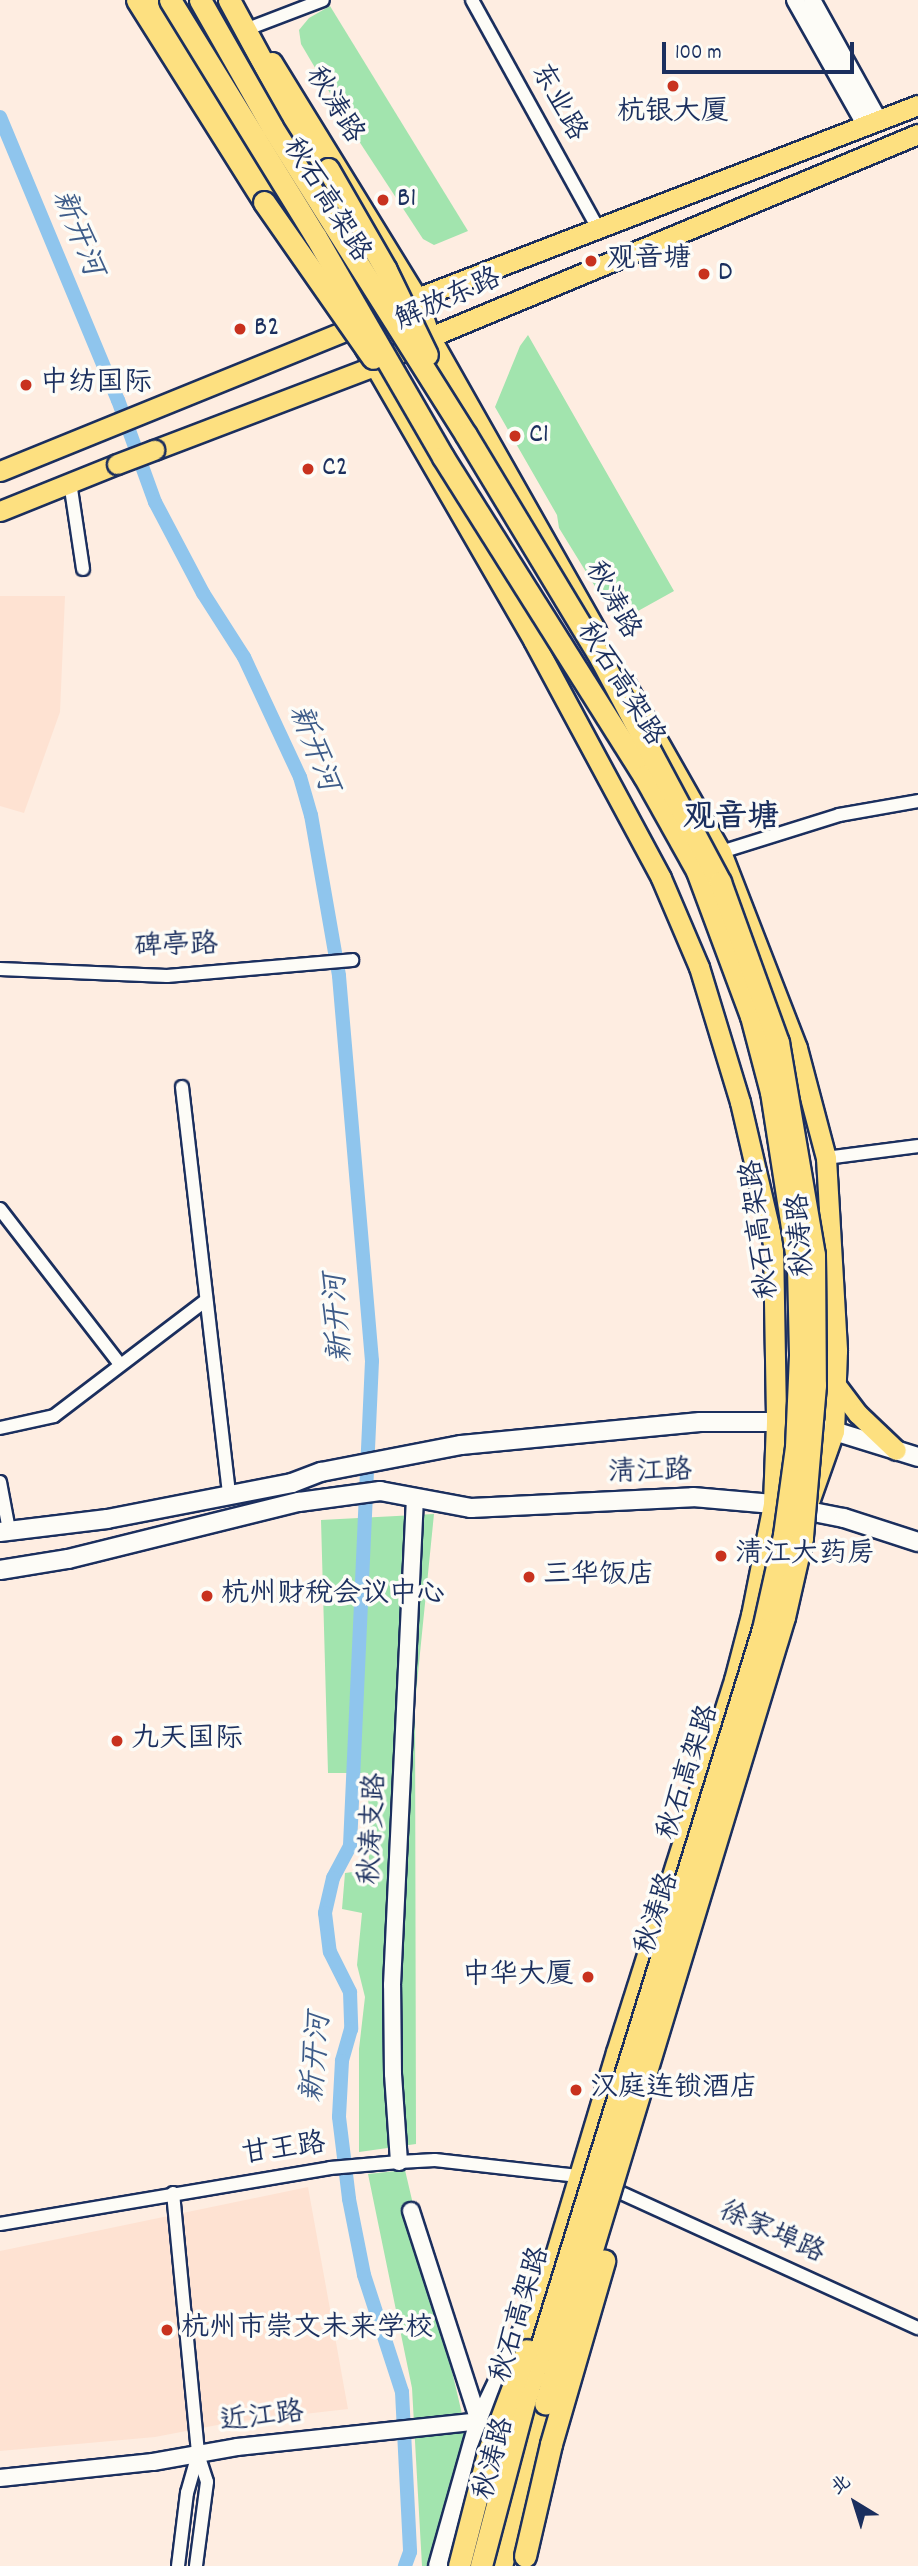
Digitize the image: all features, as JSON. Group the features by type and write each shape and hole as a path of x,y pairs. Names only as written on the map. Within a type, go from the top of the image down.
{"highway":[{"path":"137,0 296,252 443,457"},
{"name":"秋石高架路","path":"170,0 316,237 443,457 644,776 698,871 751,1016 771,1092 798,1266 800,1355 796,1447 784,1535 745,1695 525,2399 481,2566"},
{"name":"秋石高架路","path":"200,0 272,127 466,435 601,659 720,882 778,1042 814,1254 815,1385 802,1538 784,1617 545,2404 500,2566"},
{"path":"230,0 290,113 355,212 466,435"},
{"path":"524,2561 551,2444 721,1853 731,1797"},
{"path":"459,2566 488,2454 552,2282 645,1972 681,1895"}],"main road":[{"name":"秋涛路","path":"152,0 244,145 353,328 546,665 661,877 699,967 740,1102 773,1244 776,1422 773,1504 751,1615 734,1680 548,2276 503,2428 467,2566"},
{"name":"秋涛路","path":"230,0 306,113 417,298 430,337 720,852 797,1048 826,1158 834,1271 834,1431 805,1511 796,1586 763,1712 691,1902 603,2185 530,2434 500,2566"},
{"name":"解放东路","path":"0,471 353,328 417,298 918,105"},
{"name":"解放东路","path":"0,511 70,481 374,366 430,337 918,134"},
{"path":"836,1385 858,1414 896,1450"},
{"path":"5,1531 107,1519 292,1483 321,1472 461,1445 700,1422 776,1422 834,1431 918,1457"},
{"name":"清江路","path":"0,1570 68,1559 299,1502 380,1491 471,1508 693,1497 773,1504 844,1518 918,1542"},
{"path":"438,2566 479,2421 548,2276"}],"street":[{"path":"250,28 323,0"},
{"name":"东业路","path":"472,0 599,230"},
{"path":"795,0 872,123"},
{"path":"813,0 872,123"},
{"path":"70,481 83,569"},
{"path":"720,852 839,815 918,800"},
{"name":"碑亭路","path":"0,969 167,976 352,960"},
{"path":"182,1087 229,1495"},
{"path":"826,1158 918,1146"},
{"path":"0,1209 120,1364"},
{"path":"0,1428 54,1416 206,1300"},
{"path":"0,1482 5,1531"},
{"name":"秋涛支路","path":"399,2162 393,2074 392,1985 415,1499"},
{"name":"甘王路","path":"0,2224 330,2168 399,2162 435,2160 578,2176"},
{"name":"徐家埠路","path":"603,2185 918,2328"},
{"path":"173,2193 198,2454 207,2482 196,2566"},
{"path":"411,2211 479,2421"},
{"name":"近江路","path":"0,2478 153,2462 198,2454 479,2421 530,2434"},
{"path":"178,2566 187,2493 198,2454"}],"shaded area":[{"path":"0,596 65,596 60,712 24,813 0,806"},
{"name":"杭州市崇文未来学校","path":"308,2187 348,2409 233,2422 155,2437 0,2451 0,2251"}],"green space":[{"path":"330,6 468,231 434,245 423,239 353,132 301,44 299,30 309,18"},
{"path":"528,335 674,591 629,616 617,619 599,593 559,528 557,515 495,407 520,346"},
{"path":"434,1514 415,1703 416,2144 359,2152 359,2049 365,1997 357,1965 362,1913 342,1909 345,1873 369,1870 368,1773 328,1773 321,1520"},
{"path":"405,2170 462,2414 477,2505 467,2566 422,2566 412,2388 368,2174"}],"waterway":[{"name":"新开河","path":"0,117 118,400 155,502 203,593 244,657 300,777 311,815 339,976 372,1361 350,1846 333,1878 325,1913 330,1952 350,1992 351,2029 342,2061 339,2117 349,2199 364,2275 402,2392 410,2552 405,2566"}],"place":[{"name":"杭银大厦","path":"673,86"},
{"name":"B1","path":"383,200"},
{"name":"观音塘","path":"591,261"},
{"name":"D","path":"704,274"},
{"name":"B2","path":"240,329"},
{"name":"中纺国际","path":"26,385"},
{"name":"C1","path":"515,436"},
{"name":"C2","path":"308,469"},
{"name":"清江大药房","path":"721,1556"},
{"name":"三华饭店","path":"529,1577"},
{"name":"杭州财税会议中心","path":"207,1596"},
{"name":"九天国际","path":"117,1741"},
{"name":"中华大厦","path":"588,1977"},
{"name":"汉庭连锁酒店","path":"576,2090"},
{"name":"杭州市崇文未来学校","path":"167,2330"}],"district":[{"name":"观音塘","path":"731,820"}]}
